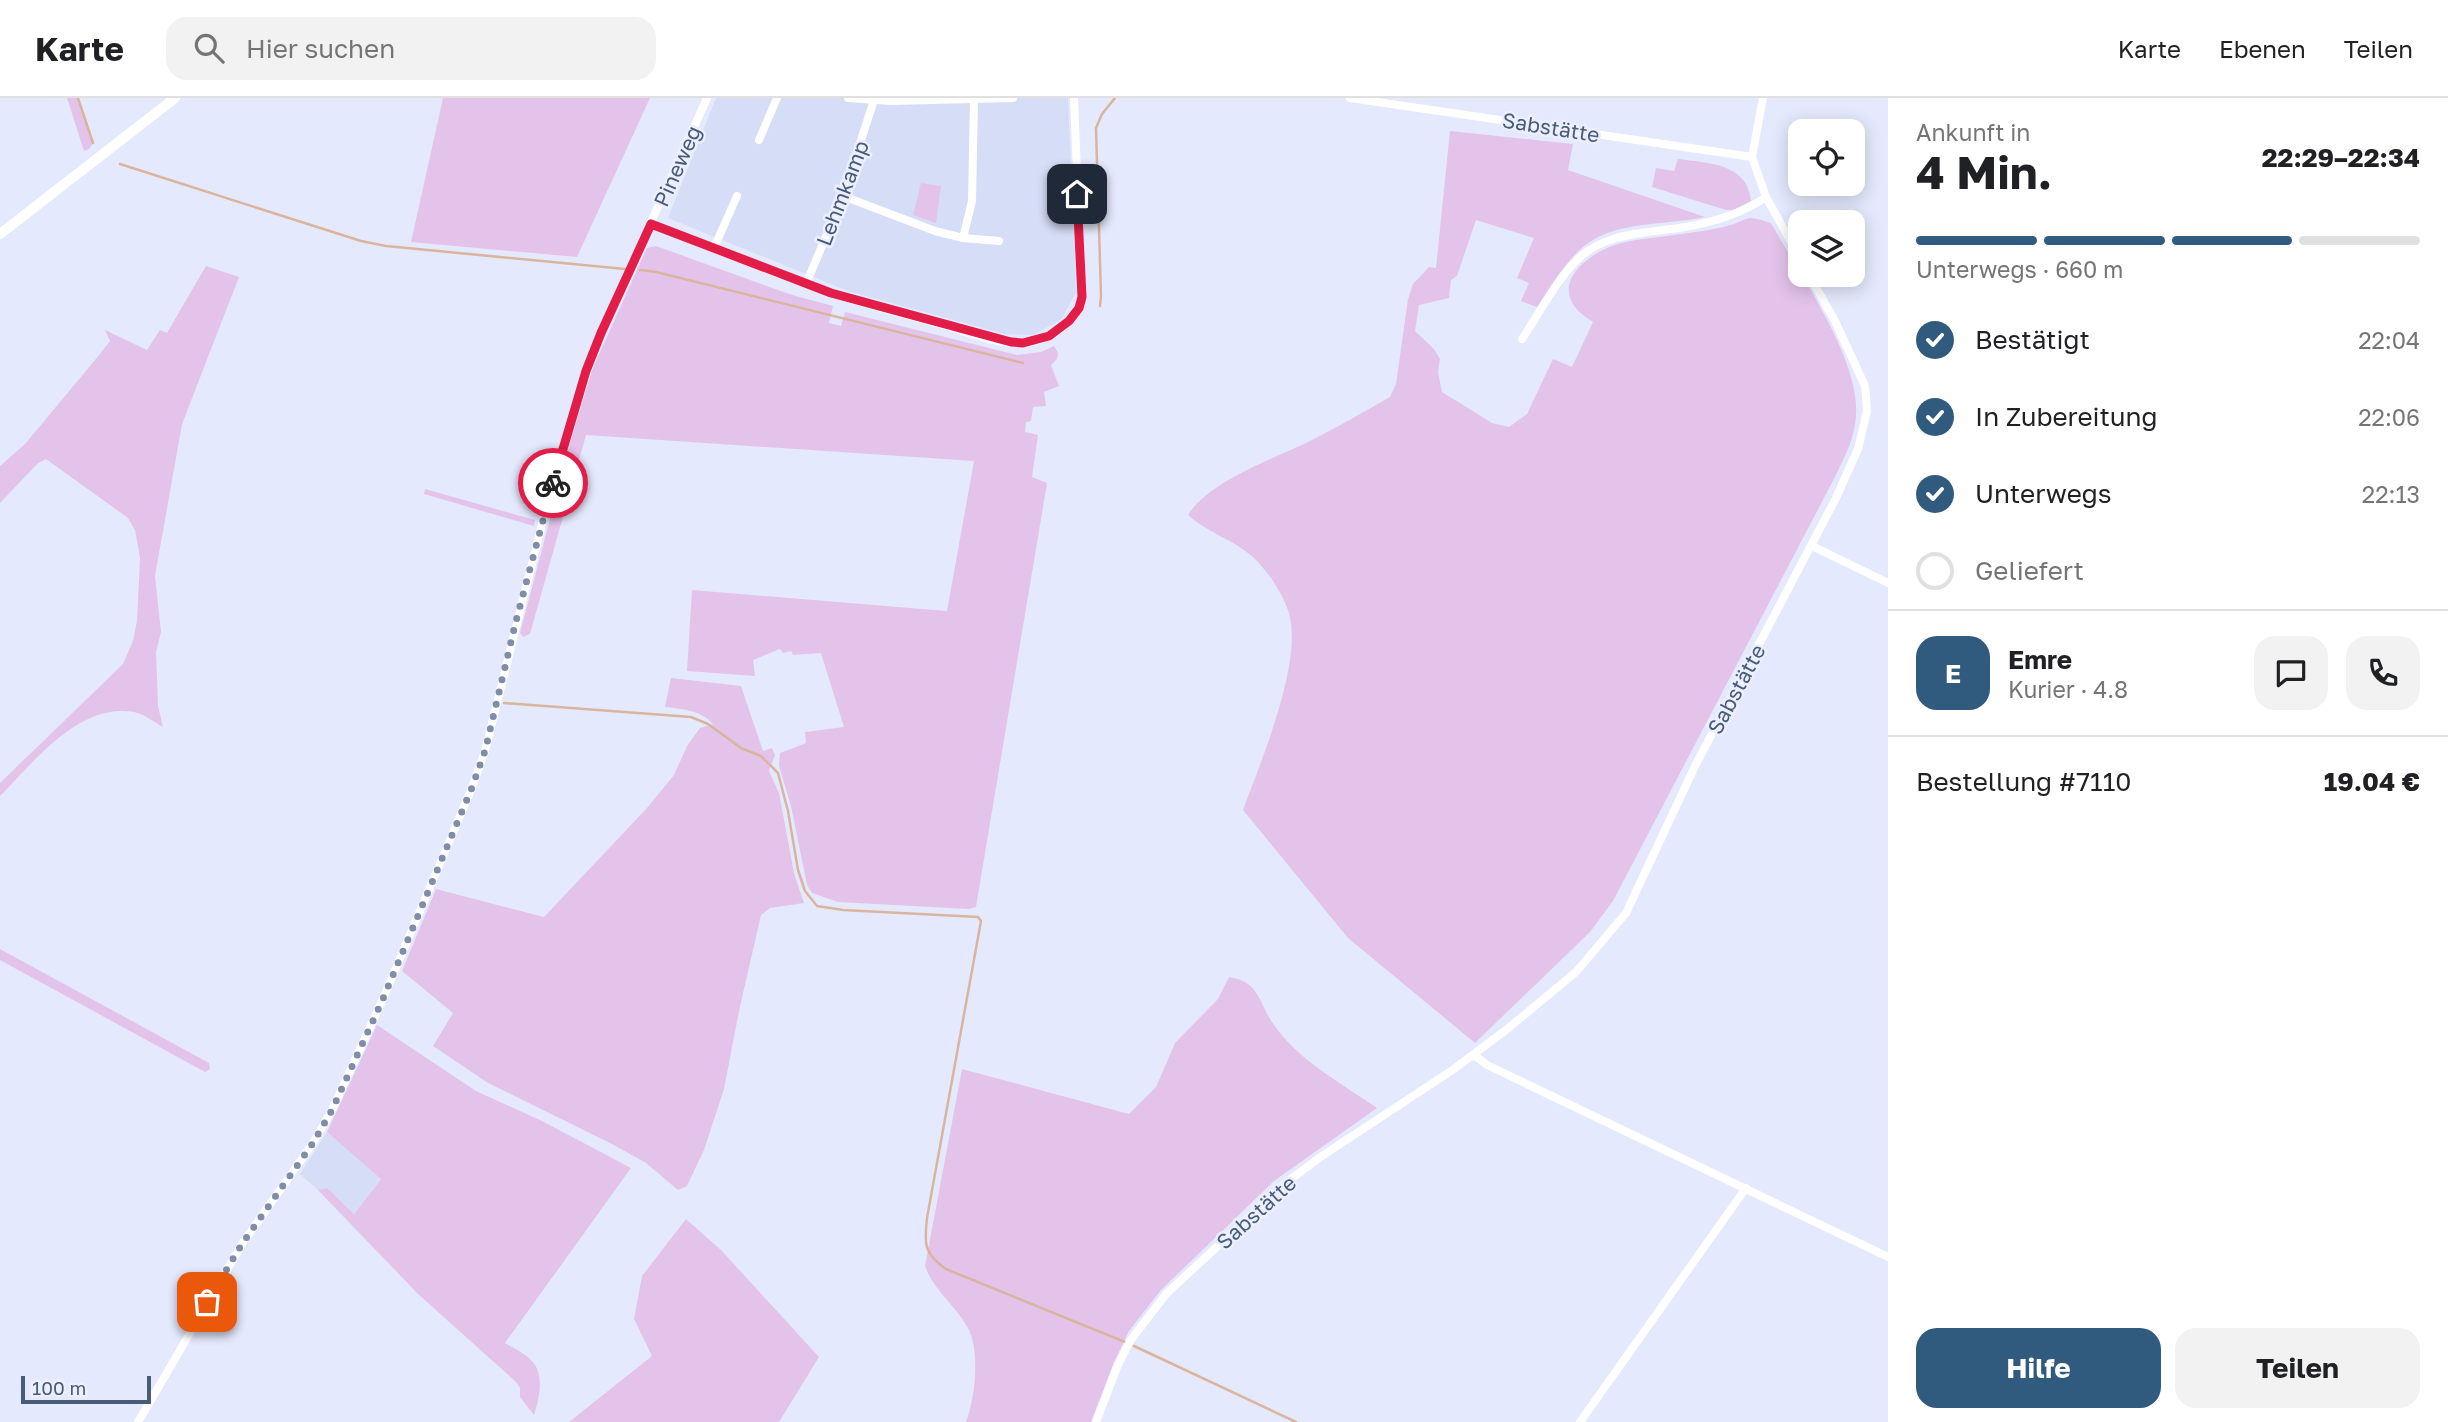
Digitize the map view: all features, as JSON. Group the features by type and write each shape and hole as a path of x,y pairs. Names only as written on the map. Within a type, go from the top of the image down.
{"main road":[{"path":"0,234 175,98"}],"street":[{"name":"Pineweg","path":"138,1422 242,1244 313,1143 332,1110 377,1014 478,772 543,520 575,409 601,333 707,98"},
{"path":"760,140 777,98"},
{"path":"848,98 1013,98"},
{"path":"651,224 860,302 1011,342 1037,341 1049,336 1069,321 1079,308 1082,297 1074,98"},
{"name":"Sabstätte","path":"1350,98 1752,157"},
{"path":"1763,98 1752,157 1766,197 1788,237"},
{"path":"962,238 972,201 974,99"},
{"name":"Lehmkamp","path":"806,284 842,196 874,100"},
{"path":"714,248 737,196"},
{"path":"842,196 962,238 999,241"},
{"path":"1521,339 1577,259 1593,247 1633,234 1685,227 1729,217 1749,209 1766,197"},
{"name":"Sabstätte","path":"1096,1422 1130,1341 1166,1294 1288,1181 1474,1055 1576,972 1626,913 1696,764 1812,546 1858,449 1867,411 1865,386 1858,367 1815,287"},
{"path":"1812,546 1888,583"},
{"path":"1474,1055 1487,1065 1888,1257"},
{"path":"1580,1422 1746,1188"}],"shaded area":[{"path":"67,98 78,98 93,143 84,151"},
{"path":"443,98 650,98 577,257 411,242"},
{"path":"716,98 1068,98 1076,292 1062,319 1033,335 1005,334 848,291 668,218"},
{"path":"1450,131 1573,144 1568,170 1705,217 1629,227 1600,236 1573,256 1537,307 1521,301 1529,283 1517,278 1534,238 1476,220 1457,276 1451,280 1449,298 1419,305 1415,331 1434,349 1440,359 1438,372 1442,392 1492,423 1509,427 1527,414 1553,359 1572,367 1593,322 1579,312 1571,301 1569,290 1577,270 1587,260 1598,252 1621,243 1715,229 1750,218 1771,223 1788,251 1788,287 1809,287 1839,345 1855,393 1856,415 1852,439 1836,475 1613,901 1590,932 1475,1043 1348,938 1243,810 1278,712 1285,684 1292,634 1289,613 1275,584 1255,559 1188,515 1197,503 1226,482 1318,437 1390,397 1396,384 1408,299 1413,284 1429,267 1436,268"},
{"path":"1678,159 1713,164 1734,172 1748,188 1751,201 1734,210 1726,210 1652,187 1656,168 1674,171"},
{"path":"921,183 941,186 936,223 913,215"},
{"path":"656,246 792,295 833,306 829,323 841,326 845,312 1017,355 1041,352 1054,346 1058,353 1057,359 1051,365 1059,386 1044,392 1046,406 1033,407 1031,421 1026,422 1025,432 1038,435 1032,477 1047,483 976,907 969,909 838,902 812,893 807,885 791,806 779,766 780,753 806,743 805,732 844,727 821,653 793,655 791,651 783,653 780,649 753,660 755,676 687,671 692,590 947,611 974,461 586,435 530,634 523,637 520,633 592,370 647,248"},
{"path":"206,266 239,277 182,424 155,576 161,632 156,652 158,706 163,727 134,712 114,711 95,716 59,737 0,796 0,783 123,664 133,641 137,621 140,558 135,530 128,518 46,459 38,463 0,503 0,466 25,444 100,354 110,341 105,330 147,350 160,330 167,333"},
{"path":"425,489 535,520 534,526 424,494"},
{"path":"671,678 741,686 763,751 772,748 775,755 769,771 779,793 794,873 804,903 770,908 761,915 724,1089 704,1150 687,1186 678,1190 646,1163 488,1083 433,1046 453,1013 402,971 436,889 544,917 647,808 674,775 687,746 700,728 713,724 697,713 665,707"},
{"path":"0,949 209,1063 210,1069 205,1072 0,960"},
{"path":"1229,977 1239,979 1252,988 1272,1022 1293,1048 1334,1080 1377,1108 1274,1181 1161,1290 1129,1331 1091,1422 966,1422 975,1376 972,1340 964,1321 934,1284 925,1266 962,1069 1129,1114 1156,1087 1175,1043 1218,999"},
{"path":"377,1025 476,1091 540,1120 631,1168 505,1343 526,1356 536,1367 540,1387 534,1415 520,1397 520,1388 516,1382 418,1294 318,1190 327,1188 354,1214 381,1179 327,1132"},
{"path":"327,1132 381,1178 354,1214 327,1188 318,1190 300,1174"},
{"path":"686,1219 722,1251 819,1357 779,1422 569,1422 652,1356 634,1319 642,1276"}],"waterway":[{"path":"78,98 93,143"},
{"path":"1100,306 1096,128 1102,114 1115,98"},
{"path":"120,164 361,241 386,246 625,269"},
{"path":"640,270 1023,363"},
{"path":"504,703 691,717 708,724 741,748 761,756 778,773 788,811 798,870 805,891 817,906 843,910 978,917 981,921 927,1218 927,1248 933,1258 946,1269 1125,1342"},
{"path":"1134,1346 1296,1422"}],"way so far":[{"path":"207,1302 242,1244 313,1143 332,1110 382,1001 485,751 505,663 553,483"}],"route":[{"path":"553,483 586,371 651,224 831,293 973,333 1023,343 1049,336 1069,321 1079,308 1082,297 1077,194"}]}
